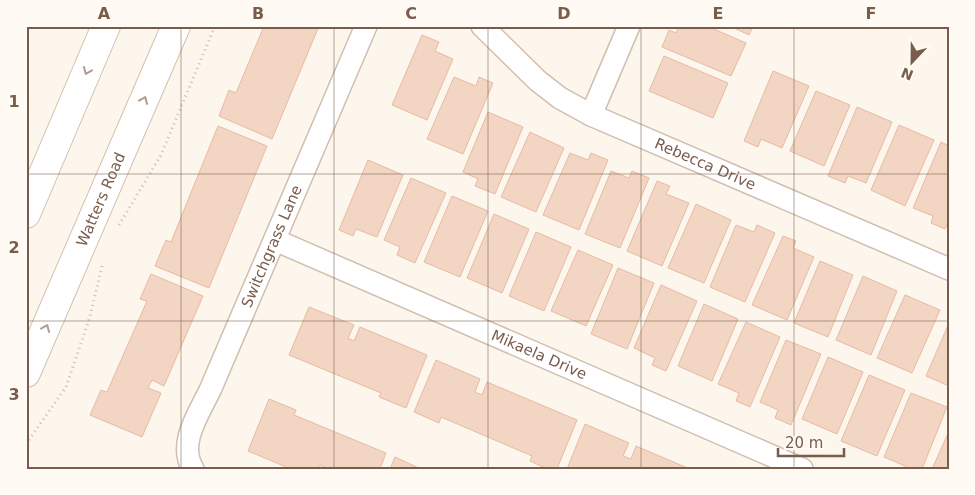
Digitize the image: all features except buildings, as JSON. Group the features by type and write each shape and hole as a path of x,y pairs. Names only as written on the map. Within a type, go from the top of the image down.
{"main road":[{"path":"26,214 106,26"},
{"name":"Watters Road","path":"26,373 176,26"}],"street":[{"name":"Switchgrass Lane","path":"192,468 187,450 190,431 212,388 366,26"},
{"name":"Rebecca Drive","path":"482,26 538,81 560,98 591,115 949,269"},
{"path":"591,115 629,26"},
{"name":"Mikaela Drive","path":"275,240 802,469"}],"path":[{"path":"117,229 161,155 215,26"},
{"path":"26,444 66,387 89,320 105,257"}]}
